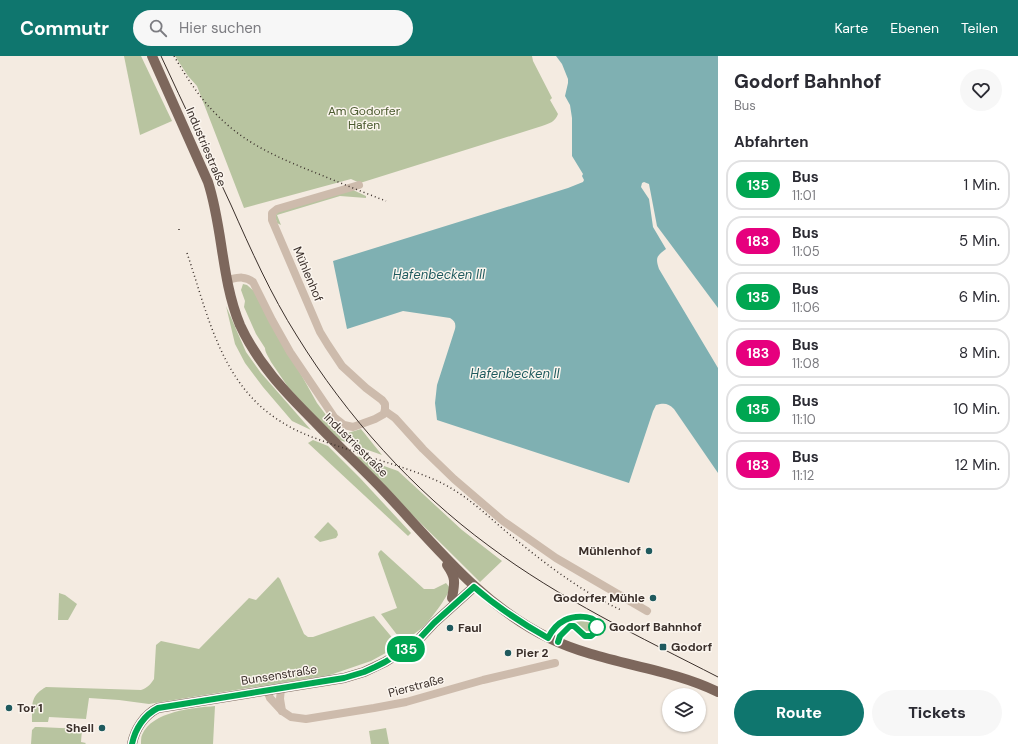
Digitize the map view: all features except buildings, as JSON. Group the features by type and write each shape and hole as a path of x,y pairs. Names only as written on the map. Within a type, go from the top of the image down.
{"main road":[{"name":"Industriestraße","path":"152,56 208,182 215,203 227,280 234,308 241,326 255,353 267,371 285,392 383,490 471,583 502,610 518,621 558,642 582,652 690,680 718,692"},
{"path":"435,546 453,574 454,583 452,598"},
{"name":"Bunsenstraße","path":"434,623 452,598 471,583"},
{"name":"Bunsenstraße","path":"132,744 139,725 149,713 158,708 344,678 364,672 385,662 420,638 471,583"}],"street":[{"name":"Mühlenhof","path":"359,185 276,209 272,213 272,220 317,325 342,366 366,388 382,400 385,404 385,411 395,418 423,449 454,479 503,521 556,558 647,611"},
{"path":"227,280 243,277 248,278 253,282 290,352 334,417 344,425 354,427 375,419 385,411"},
{"name":"Pierstraße","path":"267,690 270,698 282,711 291,717 306,719 406,702 483,680 555,663"},
{"path":"281,688 280,699 282,711"}],"green space":[{"path":"124,56 141,56 172,121 140,135"},
{"name":"Am Godorfer Hafen","path":"175,56 532,56 533,61 552,98 550,100 558,114 554,121 542,126 360,183 351,179 244,208 197,86 188,76"},
{"path":"351,189 366,196 366,198 340,196 277,215 281,225 277,223 275,216 278,212"},
{"path":"243,284 247,285 255,292 317,403 341,435 361,429 382,455 334,438 288,387 266,353 265,348 256,334 244,307 245,301 241,290"},
{"path":"226,306 246,352 261,373 311,430 292,421 245,363 235,344"},
{"path":"313,440 328,446 411,533 408,536 308,443"},
{"path":"351,454 398,471 462,530 502,561 480,582"},
{"path":"328,522 337,531 338,535 336,538 320,542 314,537"},
{"path":"381,550 424,589 434,589 446,583 450,588 442,603 430,619 421,629 405,641 401,640 381,614 397,608 378,554"},
{"path":"278,577 304,634 308,637 313,637 374,616 395,641 395,646 393,649 371,661 330,675 149,704 89,698 86,719 49,717 48,722 32,722 33,702 37,694 46,687 141,690 145,688 154,679 156,645 161,641 199,649 249,598 256,600"},
{"path":"59,593 65,595 77,604 68,620 58,620"},
{"path":"575,622 591,622 592,627 589,631 585,631"},
{"path":"215,706 213,744 141,744 142,736 147,727 164,716 174,712"},
{"path":"35,727 82,729 81,742 86,743 85,744 31,744 32,730"},
{"path":"386,728 389,744 371,744 369,731"}],"water":[{"path":"556,56 718,56 718,308 657,226 649,184 644,182 642,183 641,187 649,199 653,227 666,249 657,259 659,269 718,368 718,473 674,409 666,404 656,405 653,411 629,483 437,420 435,403 437,385 455,329 453,320 450,318 403,311 347,329 333,261 568,188 583,182 583,174 572,156 572,118 570,105 565,96 568,79 562,64"}],"tram line":[{"path":"161,56 279,305 316,366 337,395 383,450 434,501 489,546 516,565 572,600 630,632 718,677"}],"railway":[{"path":"174,56 200,96 219,117 242,136 280,158 386,201"},
{"path":"187,253 210,324 219,346 230,368 244,388 260,406 280,421 299,432 409,470 444,484 468,500 522,545 562,575 591,594 621,610"}],"bus line":[{"name":"135","path":"132,744 136,730 149,713 158,708 344,678 364,672 385,662 406,649 420,638 434,623 474,587 523,625 548,638 552,631 567,619 582,617 590,618 597,624 597,631 591,636 585,636 574,626 570,626 560,636 558,642"}],"place":[{"name":"Mühlenhof","path":"649,551"},
{"name":"Godorfer Mühle","path":"653,598"},
{"name":"Godorf Bahnhof","path":"597,627"},
{"name":"Faul","path":"450,628"},
{"name":"Godorf","path":"663,647"},
{"name":"Pier 2","path":"508,653"},
{"name":"Tor 1","path":"9,708"},
{"name":"Shell","path":"102,728"}],"water label":[{"name":"Hafenbecken III","path":"439,274"},
{"name":"Hafenbecken II","path":"515,373"}]}
